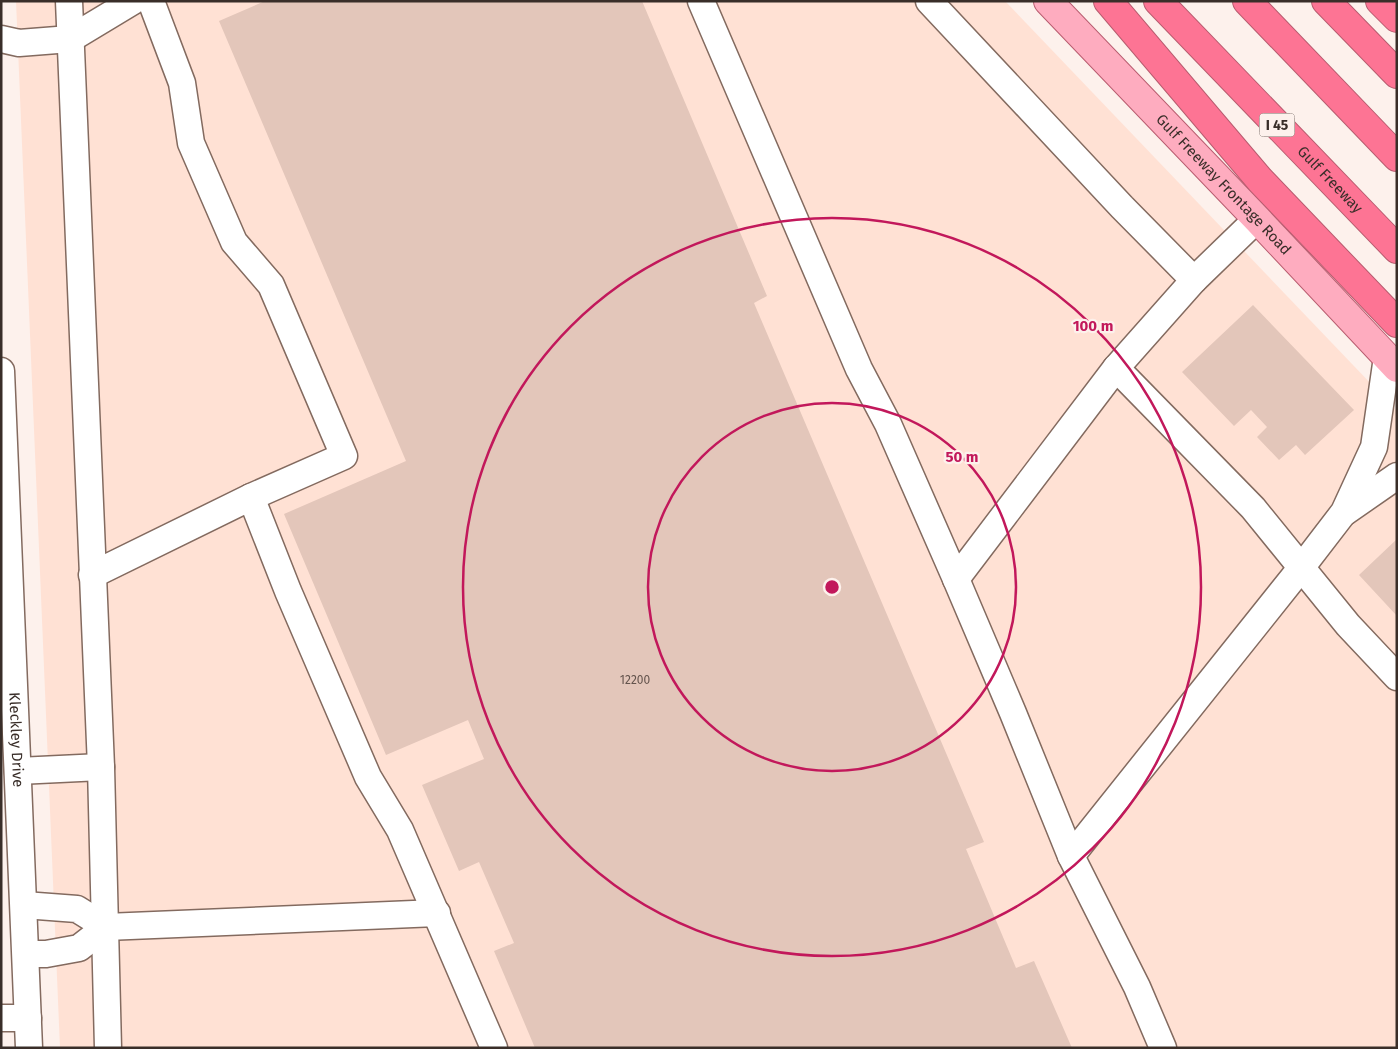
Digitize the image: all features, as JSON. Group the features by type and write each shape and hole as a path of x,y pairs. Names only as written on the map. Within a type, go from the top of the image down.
{"highway":[{"path":"1108,1 1260,180 1397,324"},
{"name":"Gulf Freeway","path":"1158,1 1397,249"},
{"path":"1247,1 1397,157"},
{"path":"1326,1 1397,74"},
{"path":"1380,1 1397,18"}],"main road":[{"name":"Gulf Freeway Frontage Road","path":"1048,1 1392,362"}],"street":[{"path":"69,1 101,767 108,1048"},
{"path":"1,39 19,43 70,39 133,1"},
{"path":"92,576 251,497 344,456 271,285 234,242 191,143 182,83 151,1"},
{"path":"701,1 859,369 888,424 956,579 1017,721 1070,856 1137,987 1163,1048"},
{"path":"929,1 1194,280"},
{"path":"956,579 1116,368 1194,280 1257,219"},
{"path":"1070,856 1344,512 1374,447 1392,362"},
{"path":"1116,368 1252,508 1348,625 1397,678"},
{"name":"Kleckley Drive","path":"1,371 9,723 18,771 29,1048"},
{"path":"1344,512 1397,476"},
{"path":"251,497 288,591 368,777 400,830 494,1048"},
{"path":"18,771 101,767"},
{"path":"24,905 77,909 106,927 437,913"},
{"path":"26,954 46,954 79,948 106,927"},
{"path":"1,1018 28,1018"}],"shaded area":[{"path":"16,1 1005,1 1397,411 1397,1048 60,1048"}],"building":[{"path":"265,1 642,1 767,296 754,303 984,842 966,849 1016,968 1034,961 1072,1048 535,1048 494,951 514,943 479,862 459,871 422,785 484,759 468,720 386,755 284,514 406,461 219,21"},
{"path":"1253,305 1354,410 1305,455 1296,445 1279,460 1257,437 1267,427 1251,410 1234,426 1182,372"},
{"path":"1397,539 1397,616 1359,575"}]}
